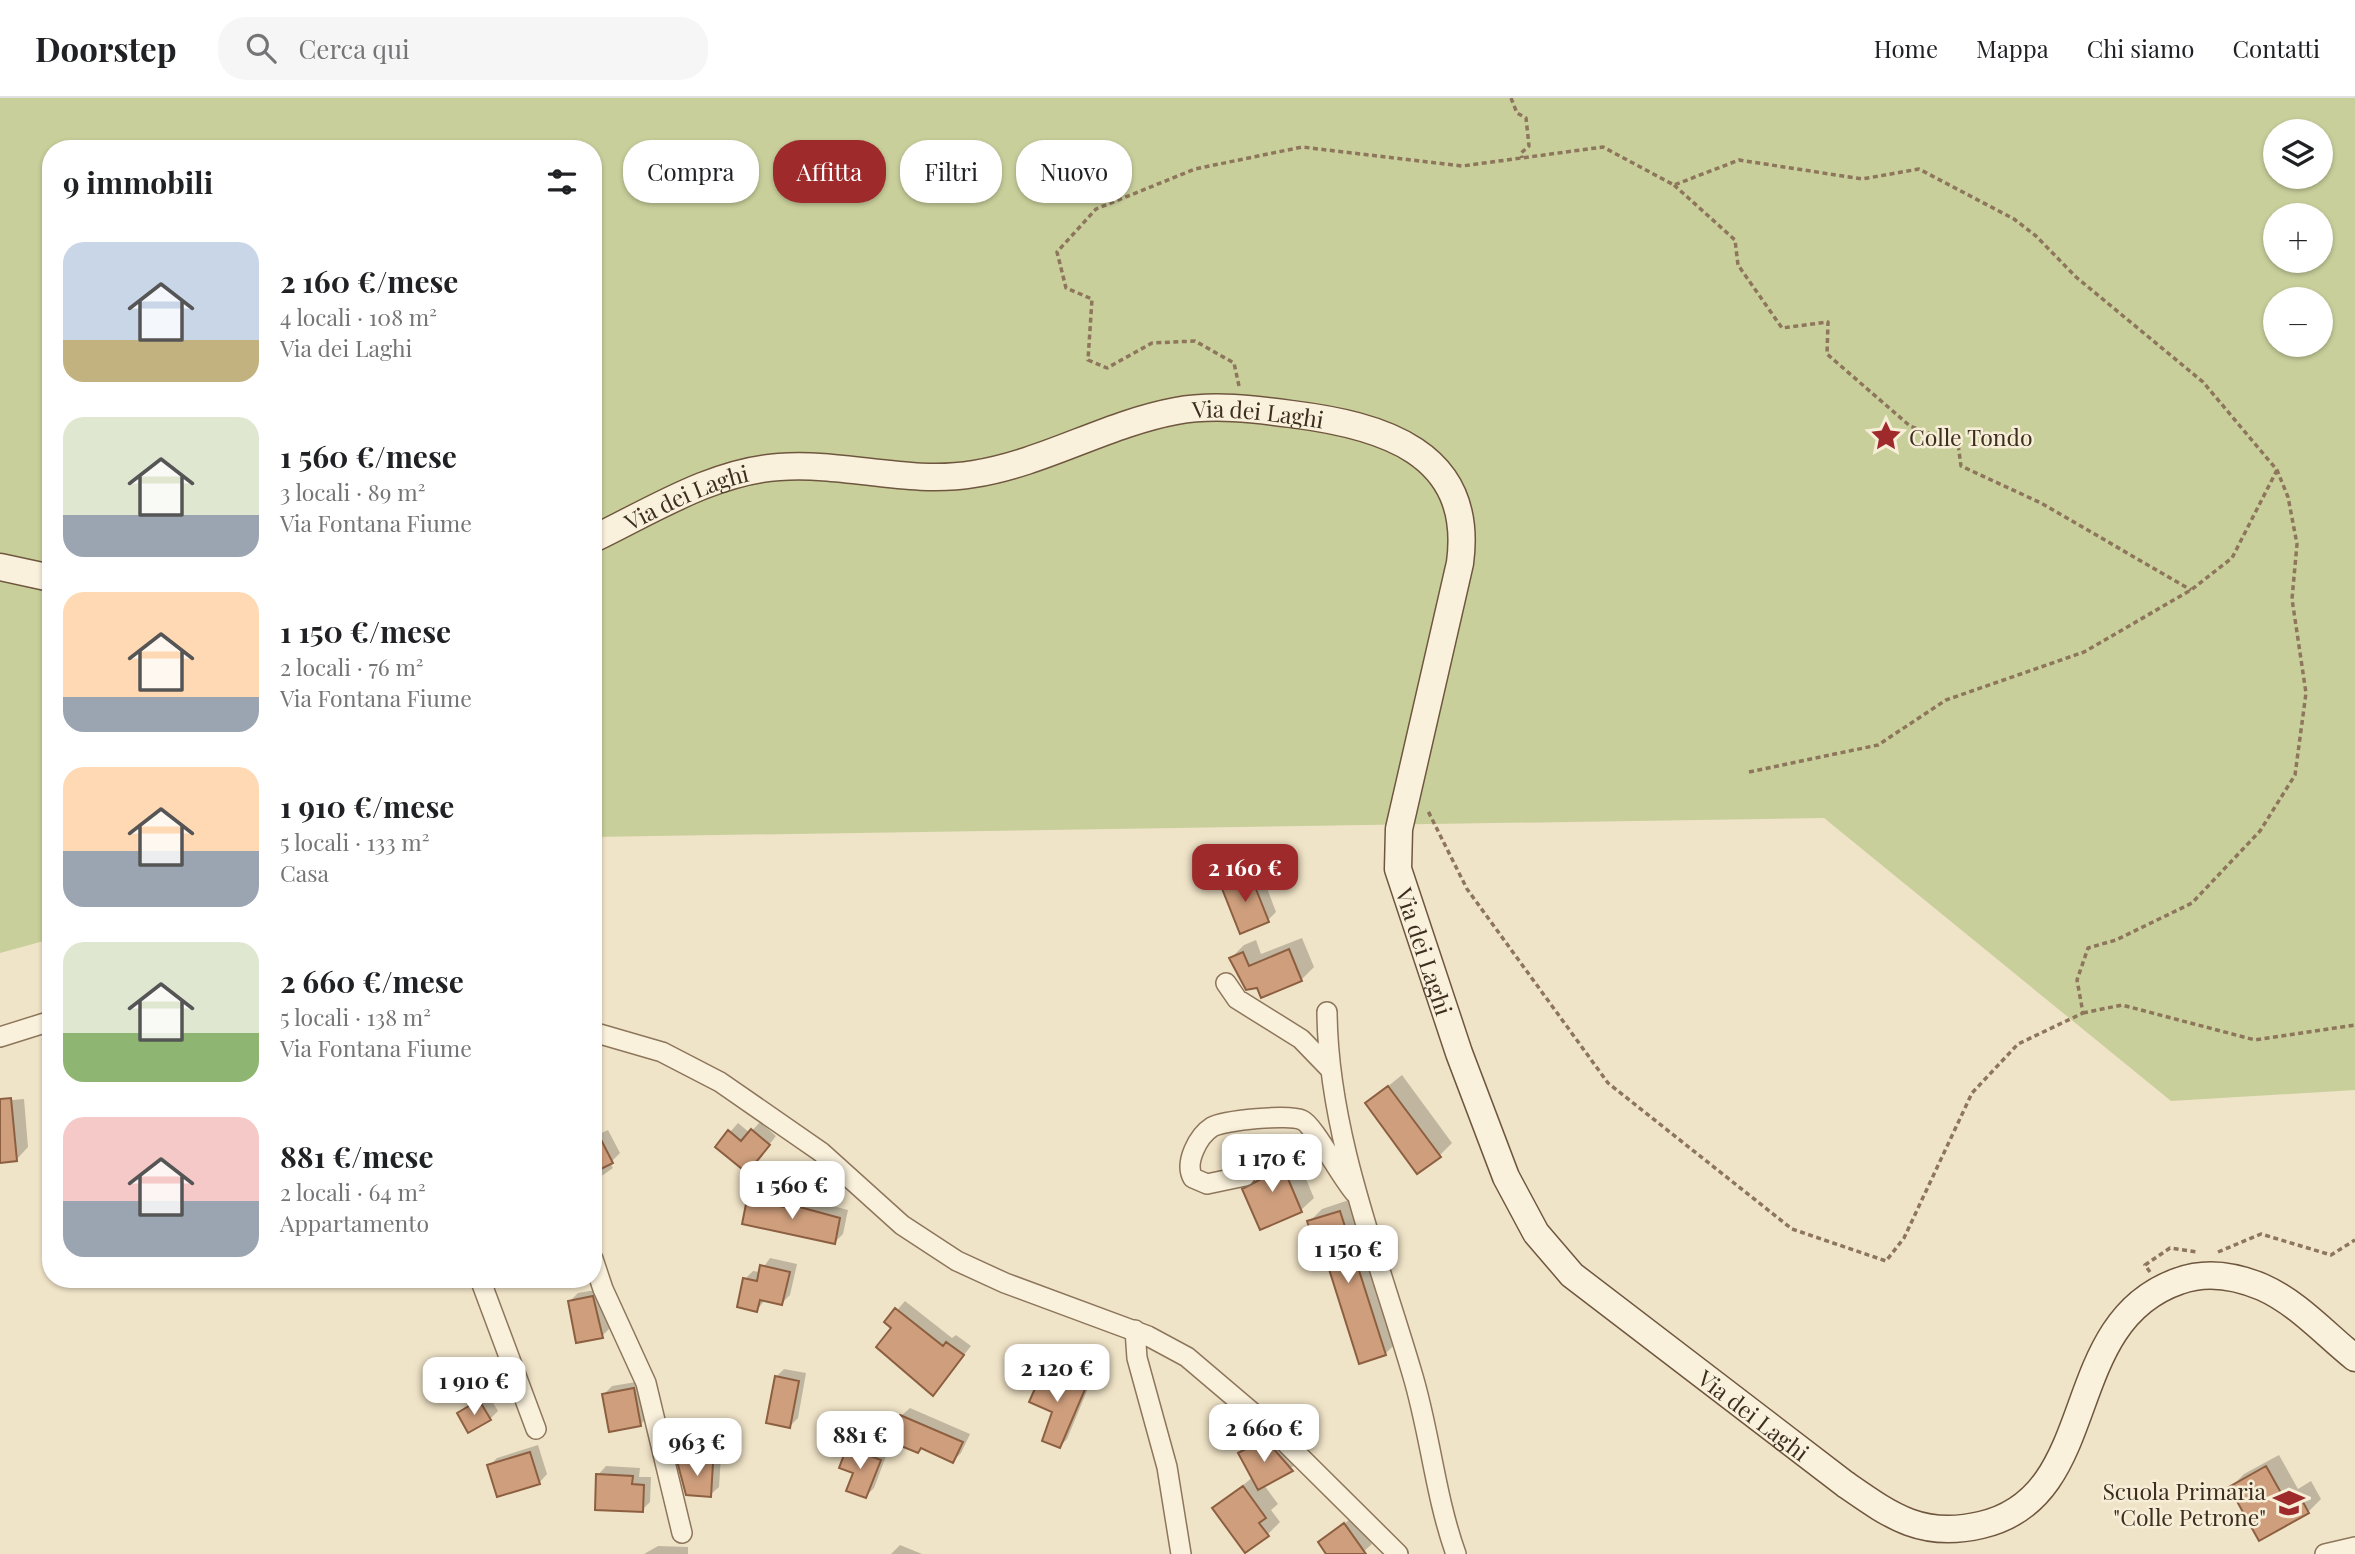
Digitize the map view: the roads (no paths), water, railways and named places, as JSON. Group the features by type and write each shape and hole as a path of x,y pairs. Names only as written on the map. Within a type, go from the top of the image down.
{"main road":[{"name":"Via dei Laghi","path":"602,535 711,484 749,471 790,466 915,477 957,477 1018,464 1165,413 1194,408 1236,409 1326,419 1377,430 1413,448 1443,478 1452,496 1461,531 1460,563 1407,795 1398,853 1401,886 1506,1177 1536,1233 1559,1261 1601,1300 1880,1508 1907,1523 1935,1529 1956,1529 1993,1522 2021,1507 2043,1488 2060,1459 2097,1362 2119,1321 2140,1301 2161,1288 2184,1279 2208,1275 2248,1282 2292,1306 2355,1358"},
{"path":"0,567 42,576"}],"street":[{"path":"1226,983 1237,999 1301,1038 1331,1071"},
{"path":"1327,1012 1331,1071 1358,1197 1412,1373 1456,1554"},
{"path":"0,1037 42,1024"},
{"path":"602,1035 662,1052 720,1083 821,1152 902,1224 957,1261 1017,1288 1129,1328 1176,1349 1214,1378 1311,1465 1398,1554"},
{"path":"1245,1176 1207,1184 1193,1178 1191,1162 1206,1132 1225,1123 1299,1118 1311,1126 1338,1172 1358,1197"},
{"path":"602,1286 646,1383 682,1533"},
{"path":"483,1288 536,1429"},
{"path":"1129,1328 1166,1460 1181,1554"},
{"path":"2325,1554 2355,1547"}],"place":[{"name":"Colle Tondo","path":"1886,436"},
{"name":"Scuola Primaria \"Colle Petrone\"","path":"2289,1503"}]}
